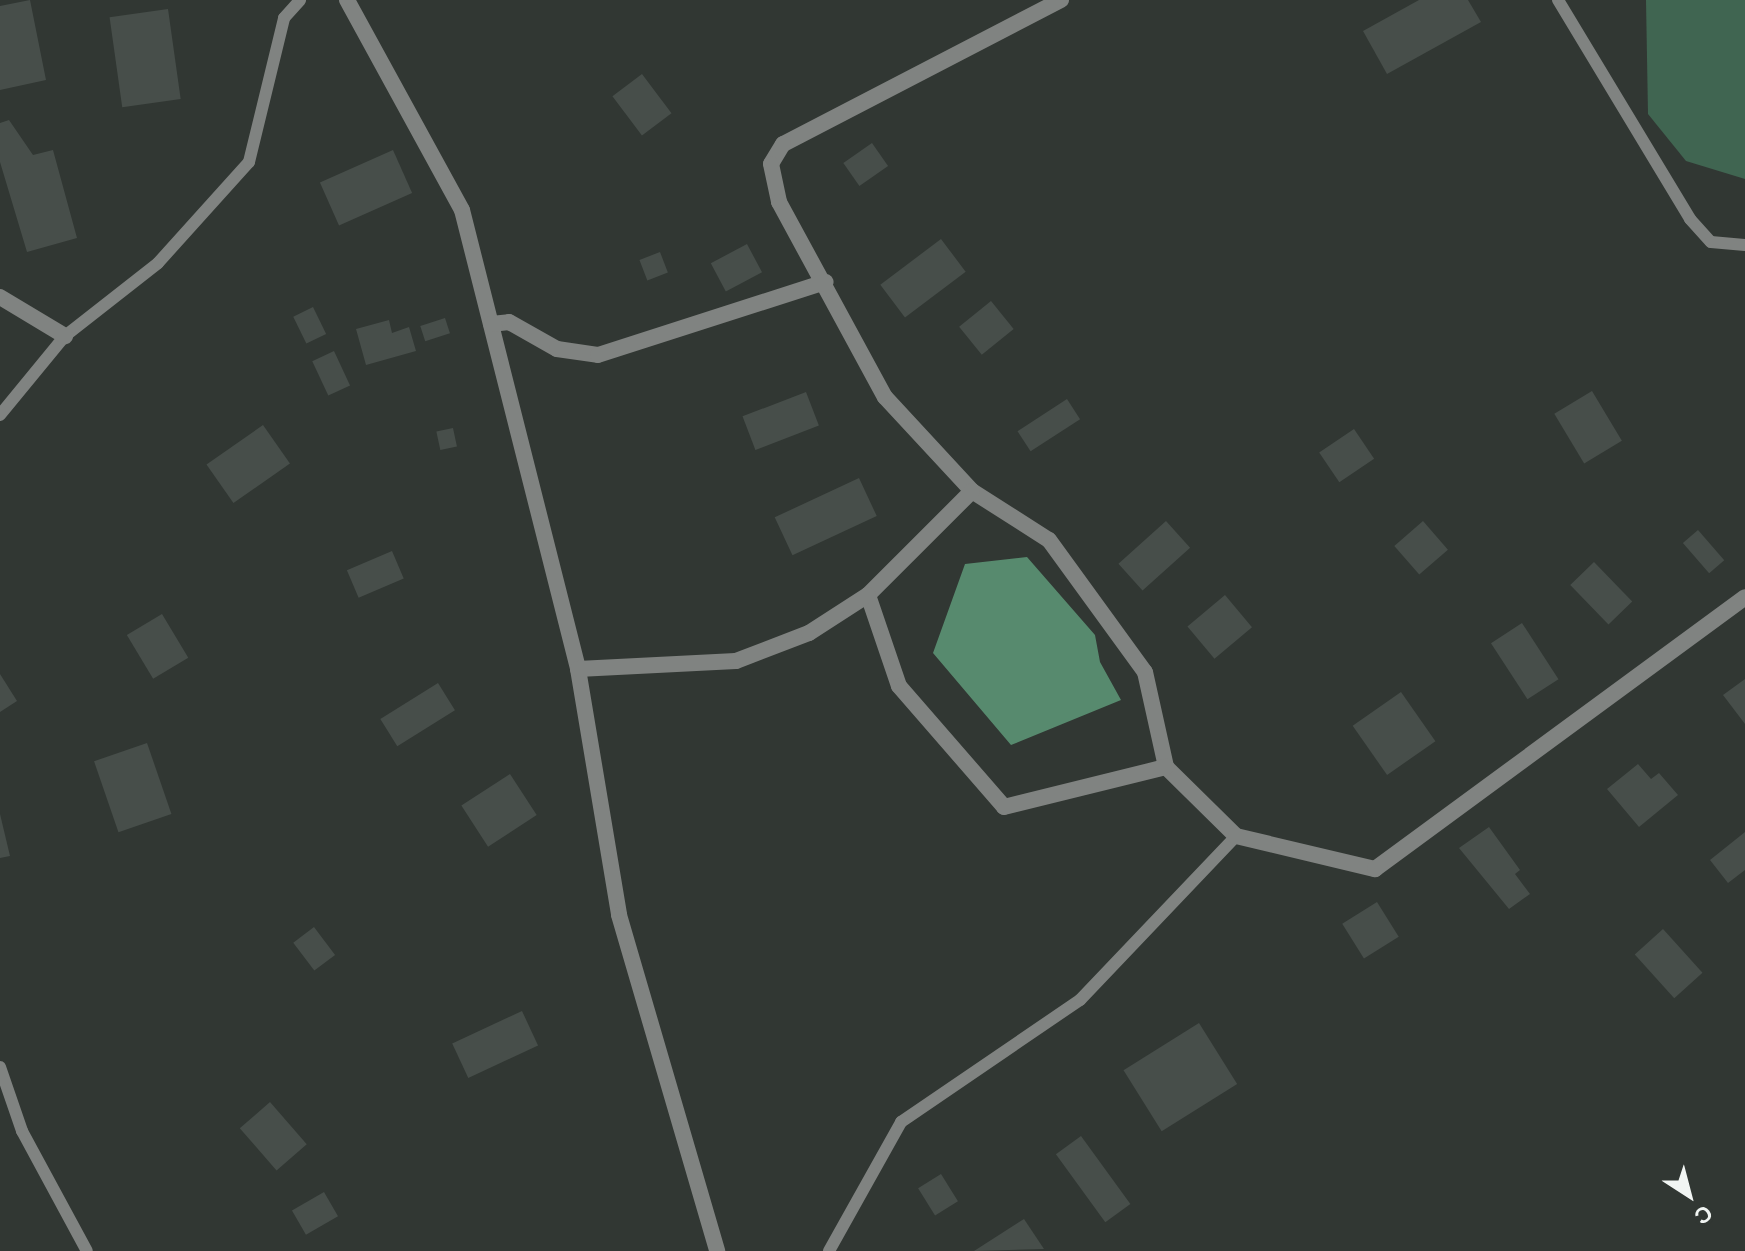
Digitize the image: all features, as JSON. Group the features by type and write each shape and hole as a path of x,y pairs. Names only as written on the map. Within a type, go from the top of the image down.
{"street":[{"path":"347,0 462,210 578,669 619,915 717,1251"},
{"path":"1061,0 774,153 771,164 779,202 826,282 885,397 972,491 1049,540 1145,672 1166,767 1236,836 1375,869 1745,597"},
{"path":"491,324 509,322 557,349 598,355 826,282"},
{"path":"0,297 65,336"},
{"path":"578,669 736,661 809,633 868,595 972,491"},
{"path":"868,595 899,686 1004,807 1166,767"}],"lane":[{"path":"0,415 65,336 158,263 249,162 284,18 300,0"},
{"path":"1558,0 1690,219 1711,242 1745,245"},
{"path":"829,1251 901,1122 1080,1000 1236,836"},
{"path":"0,1067 22,1131 87,1251"}],"shaded area":[{"path":"1646,0 1745,0 1745,179 1686,161 1648,114"},
{"path":"1027,557 1095,635 1100,662 1121,700 1011,745 933,653 965,564"}],"building":[{"path":"30,0 46,80 0,90 0,6"},
{"path":"1419,0 1468,0 1481,22 1387,74 1363,31"},
{"path":"168,9 181,99 122,107 110,17"},
{"path":"642,74 671,113 642,135 612,96"},
{"path":"9,120 33,155 53,150 77,238 27,252 0,162 0,123"},
{"path":"872,143 888,166 859,186 843,163"},
{"path":"393,150 412,193 339,225 320,183"},
{"path":"941,239 966,272 905,317 880,285"},
{"path":"747,244 762,272 726,292 711,263"},
{"path":"660,252 668,273 647,280 639,260"},
{"path":"991,301 1014,329 982,355 959,327"},
{"path":"313,307 326,334 306,344 293,317"},
{"path":"445,318 450,333 425,341 420,326"},
{"path":"389,320 392,333 409,327 416,351 366,365 356,329"},
{"path":"334,351 350,385 328,396 312,361"},
{"path":"1592,391 1622,441 1584,463 1554,414"},
{"path":"806,392 819,426 755,450 743,416"},
{"path":"1067,399 1080,419 1031,451 1018,431"},
{"path":"263,425 290,464 233,503 206,465"},
{"path":"453,428 457,447 440,450 436,432"},
{"path":"1354,429 1374,459 1339,482 1319,452"},
{"path":"859,478 877,516 792,555 775,517"},
{"path":"1166,521 1190,548 1143,591 1118,564"},
{"path":"1423,521 1448,550 1419,575 1394,546"},
{"path":"1698,530 1724,560 1709,573 1683,543"},
{"path":"392,551 404,579 359,598 347,570"},
{"path":"1594,562 1632,602 1608,624 1570,585"},
{"path":"1225,595 1252,627 1214,659 1187,626"},
{"path":"162,614 188,658 153,679 127,635"},
{"path":"1522,623 1558,679 1527,699 1491,643"},
{"path":"0,674 17,701 0,712"},
{"path":"1745,679 1745,724 1723,695"},
{"path":"438,683 455,710 397,746 380,719"},
{"path":"1401,692 1435,741 1387,775 1353,726"},
{"path":"147,743 171,814 118,832 94,761"},
{"path":"1638,764 1651,779 1659,773 1678,795 1639,827 1607,789"},
{"path":"510,774 537,815 488,847 461,806"},
{"path":"0,814 10,856 0,858"},
{"path":"1489,827 1520,870 1515,874 1530,894 1509,909 1459,848"},
{"path":"1745,832 1745,870 1728,883 1710,860"},
{"path":"1377,902 1399,937 1364,958 1342,924"},
{"path":"314,927 335,955 314,971 293,943"},
{"path":"1663,929 1702,973 1674,998 1635,954"},
{"path":"522,1011 538,1045 468,1078 452,1044"},
{"path":"1199,1023 1237,1084 1162,1131 1124,1070"},
{"path":"270,1102 307,1144 277,1171 240,1128"},
{"path":"1081,1136 1130,1204 1105,1222 1056,1154"},
{"path":"941,1174 958,1201 935,1215 918,1188"},
{"path":"324,1192 338,1216 306,1235 292,1210"},
{"path":"1024,1219 1044,1249 974,1251"}]}
